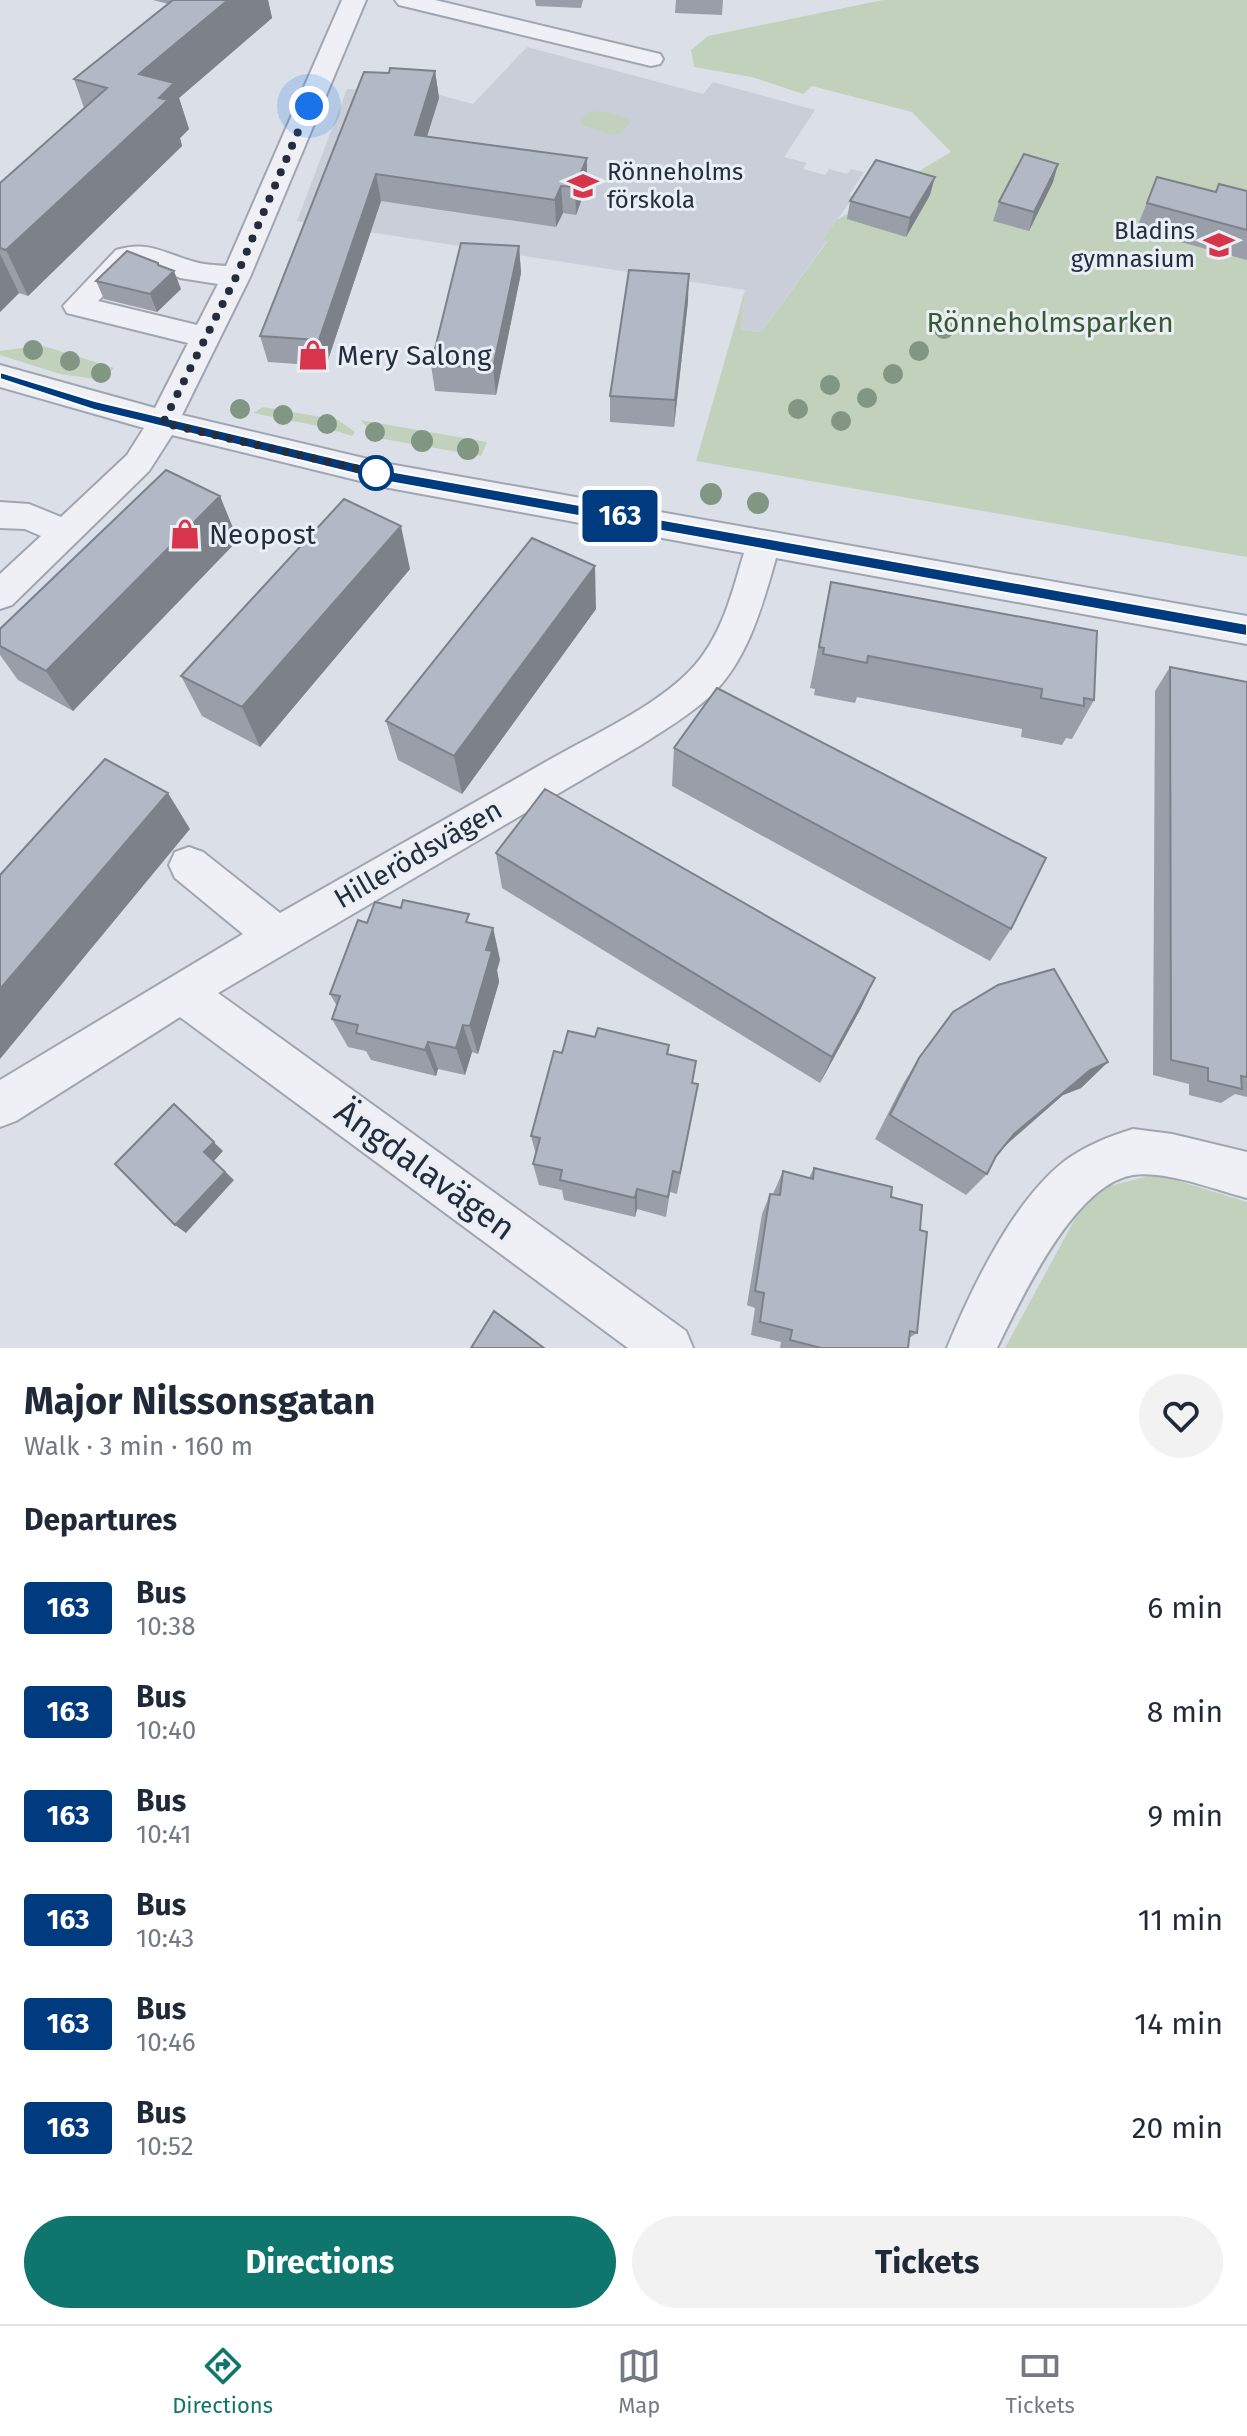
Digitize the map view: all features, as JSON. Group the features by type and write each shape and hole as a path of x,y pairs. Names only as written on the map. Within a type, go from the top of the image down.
{"street":[{"path":"0,595 138,463 163,423 236,277 354,0"},
{"path":"407,0 651,59"},
{"path":"204,337 77,306 126,256 153,255 190,271 236,277"},
{"path":"0,376 163,423 389,476 1247,630"},
{"path":"0,515 29,517 67,533"},
{"name":"Hillerödsvägen","path":"0,1105 181,992 628,734 682,696 711,671 731,638 748,600 764,541"},
{"path":"189,865 277,936"},
{"name":"Ängdalavägen","path":"181,992 669,1348"},
{"path":"971,1348 1020,1253 1065,1192 1094,1166 1134,1152 1247,1175"}],"shaded area":[{"name":"Rönneholms förskola","path":"527,47 703,94 713,82 815,110 784,157 807,163 803,169 825,175 829,169 847,174 851,169 864,172 849,195 853,197 824,239 827,241 761,332 741,330 745,290 297,221 347,89 436,94 473,104"}],"green space":[{"name":"Rönneholmsparken","path":"883,0 1247,0 1247,557 696,461 745,290 741,330 761,332 827,242 823,240 837,220 951,152 912,112 812,86 803,94 752,77 694,67 691,50 708,36"},
{"path":"597,110 626,118 630,123 621,133 612,135 582,125 581,120 589,112"},
{"path":"37,346 114,368 103,380 60,374 0,355 0,351"},
{"path":"263,407 338,420 355,432 352,436 253,413"},
{"path":"360,420 487,442 481,456 378,438"},
{"path":"1156,1174 1247,1202 1247,1348 1005,1348 1090,1191"}],"building":[{"path":"173,0 228,0 139,74 174,83 159,98 168,100 6,250 0,248 0,183 107,88 74,79"},
{"path":"390,68 435,71 415,135 587,158 575,187 561,186 555,200 376,174 319,340 260,336 364,72 389,73"},
{"path":"1024,154 1058,164 1034,212 999,202"},
{"path":"876,160 935,177 910,218 850,201"},
{"path":"1157,177 1216,192 1219,184 1247,191 1247,230 1147,203"},
{"path":"461,243 519,246 493,368 431,365"},
{"path":"127,251 174,271 150,294 96,281"},
{"path":"629,270 689,274 675,400 610,396"},
{"path":"166,470 220,496 46,671 0,646 0,629"},
{"path":"344,499 401,526 242,707 181,676"},
{"path":"532,538 595,566 454,756 386,721"},
{"path":"831,582 1097,631 1094,700 1084,698 1084,706 1041,698 1042,689 868,656 867,663 823,654 824,648 819,647"},
{"path":"1170,667 1247,682 1247,1077 1241,1076 1242,1089 1208,1081 1208,1068 1171,1060"},
{"path":"717,688 1046,858 1011,929 674,748"},
{"path":"105,759 168,793 0,989 0,875"},
{"path":"545,789 875,978 832,1057 496,853"},
{"path":"403,900 469,914 466,922 493,928 486,950 492,951 470,1026 463,1025 456,1048 428,1042 425,1050 356,1033 358,1025 332,1019 340,996 330,994 358,920 367,923 375,902 401,908"},
{"path":"1054,969 1108,1062 1090,1070 1014,1134 996,1156 987,1174 890,1115 919,1058 953,1012 998,985"},
{"path":"598,1028 669,1045 667,1054 696,1061 692,1083 698,1084 680,1173 673,1171 668,1197 637,1189 635,1198 560,1180 562,1170 533,1164 540,1138 531,1136 554,1051 562,1053 568,1031 595,1037"},
{"path":"174,1104 214,1142 204,1152 225,1172 175,1225 115,1164"},
{"path":"814,1168 892,1187 891,1197 922,1205 920,1230 927,1232 917,1333 910,1331 908,1348 821,1348 790,1340 792,1330 760,1322 764,1293 755,1291 770,1194 780,1195 783,1171 813,1179"},
{"path":"494,1311 544,1348 471,1348"}],"bus line":[{"name":"163","path":"0,376 94,405 389,476 1247,630"}],"place":[{"name":"Rönneholms förskola","path":"583,186"},
{"name":"Bladins gymnasium","path":"1219,245"},
{"name":"Mery Salong","path":"313,355"},
{"name":"Neopost","path":"185,534"}],"route":[{"path":"309,106 236,277 163,423 376,473"}]}
